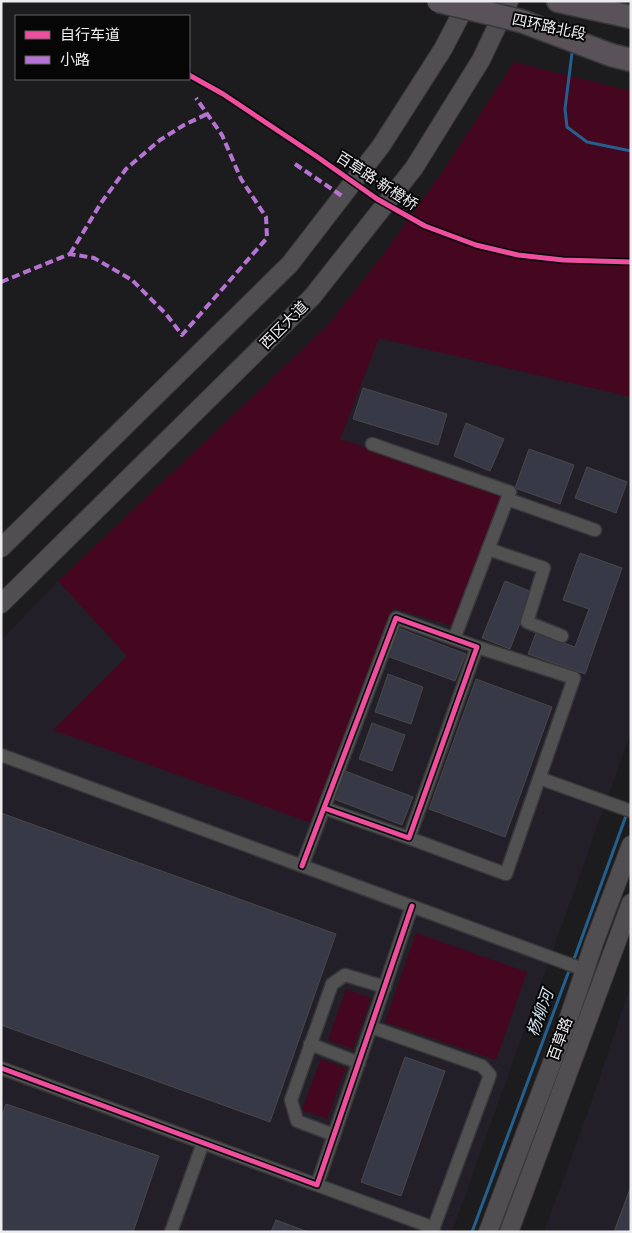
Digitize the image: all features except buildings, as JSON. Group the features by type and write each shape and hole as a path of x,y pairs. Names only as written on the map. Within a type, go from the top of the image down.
{"highway":[{"name":"四环路北段","path":"438,1 631,45"},
{"name":"四环路北段","path":"558,1 631,17"},
{"path":"521,21 611,55 631,60"}],"main road":[{"path":"1,548 290,264 381,146 443,49 468,1"},
{"name":"西区大道","path":"1,604 312,297 414,168 481,60 509,1"},
{"name":"百草路","path":"488,1232 566,1023 576,967 631,845"},
{"name":"百草路","path":"509,1232 631,903"}],"street":[{"path":"372,444 510,492 454,639"},
{"path":"507,499 595,530"},
{"path":"488,549 544,568 527,622 562,636"},
{"path":"302,866 396,618 477,647 574,678 506,874 324,808"},
{"path":"409,838 477,647"},
{"path":"1,755 576,967"},
{"path":"539,778 627,809"},
{"path":"317,1186 412,906"},
{"path":"334,1135 297,1121 291,1100 310,1044 332,984 345,975 385,987"},
{"path":"1,1068 433,1230 490,1076 482,1066 371,1027"},
{"path":"310,1044 359,1063"},
{"path":"171,1232 203,1143"}],"shaded area":[{"path":"514,62 631,91 631,397 379,338 340,439 504,495 456,627 393,608 314,824 53,730 127,656 58,581 328,325 382,256 443,171"},
{"path":"328,325 631,397 631,732 452,1232 1,1232 1,640 58,581"},
{"path":"416,933 527,972 496,1060 385,1022"},
{"path":"631,984 631,1232 544,1232 590,1106"},
{"path":"346,989 371,998 353,1049 328,1040"},
{"path":"321,1059 346,1068 327,1119 302,1110"}],"waterway":[{"name":"杨柳河","path":"572,53 565,109 567,127 587,142 631,151"},
{"name":"杨柳河","path":"573,962 627,813"},
{"name":"杨柳河","path":"472,1232 570,968"}],"marked path":[{"path":"1,282 70,254 94,258 132,280 166,314 182,335 267,238 266,217 241,179 222,135 196,98"},
{"path":"70,254 101,203 126,169 160,140 184,125 207,114"},
{"path":"295,164 342,196"}],"cycle path":[{"name":"百草路·新橙桥","path":"190,76 223,94 377,199 425,226 476,245 518,255 563,260 631,262"},
{"path":"302,866 396,618 477,647 409,838 324,808"},
{"path":"1,1068 317,1185 412,906"}]}
